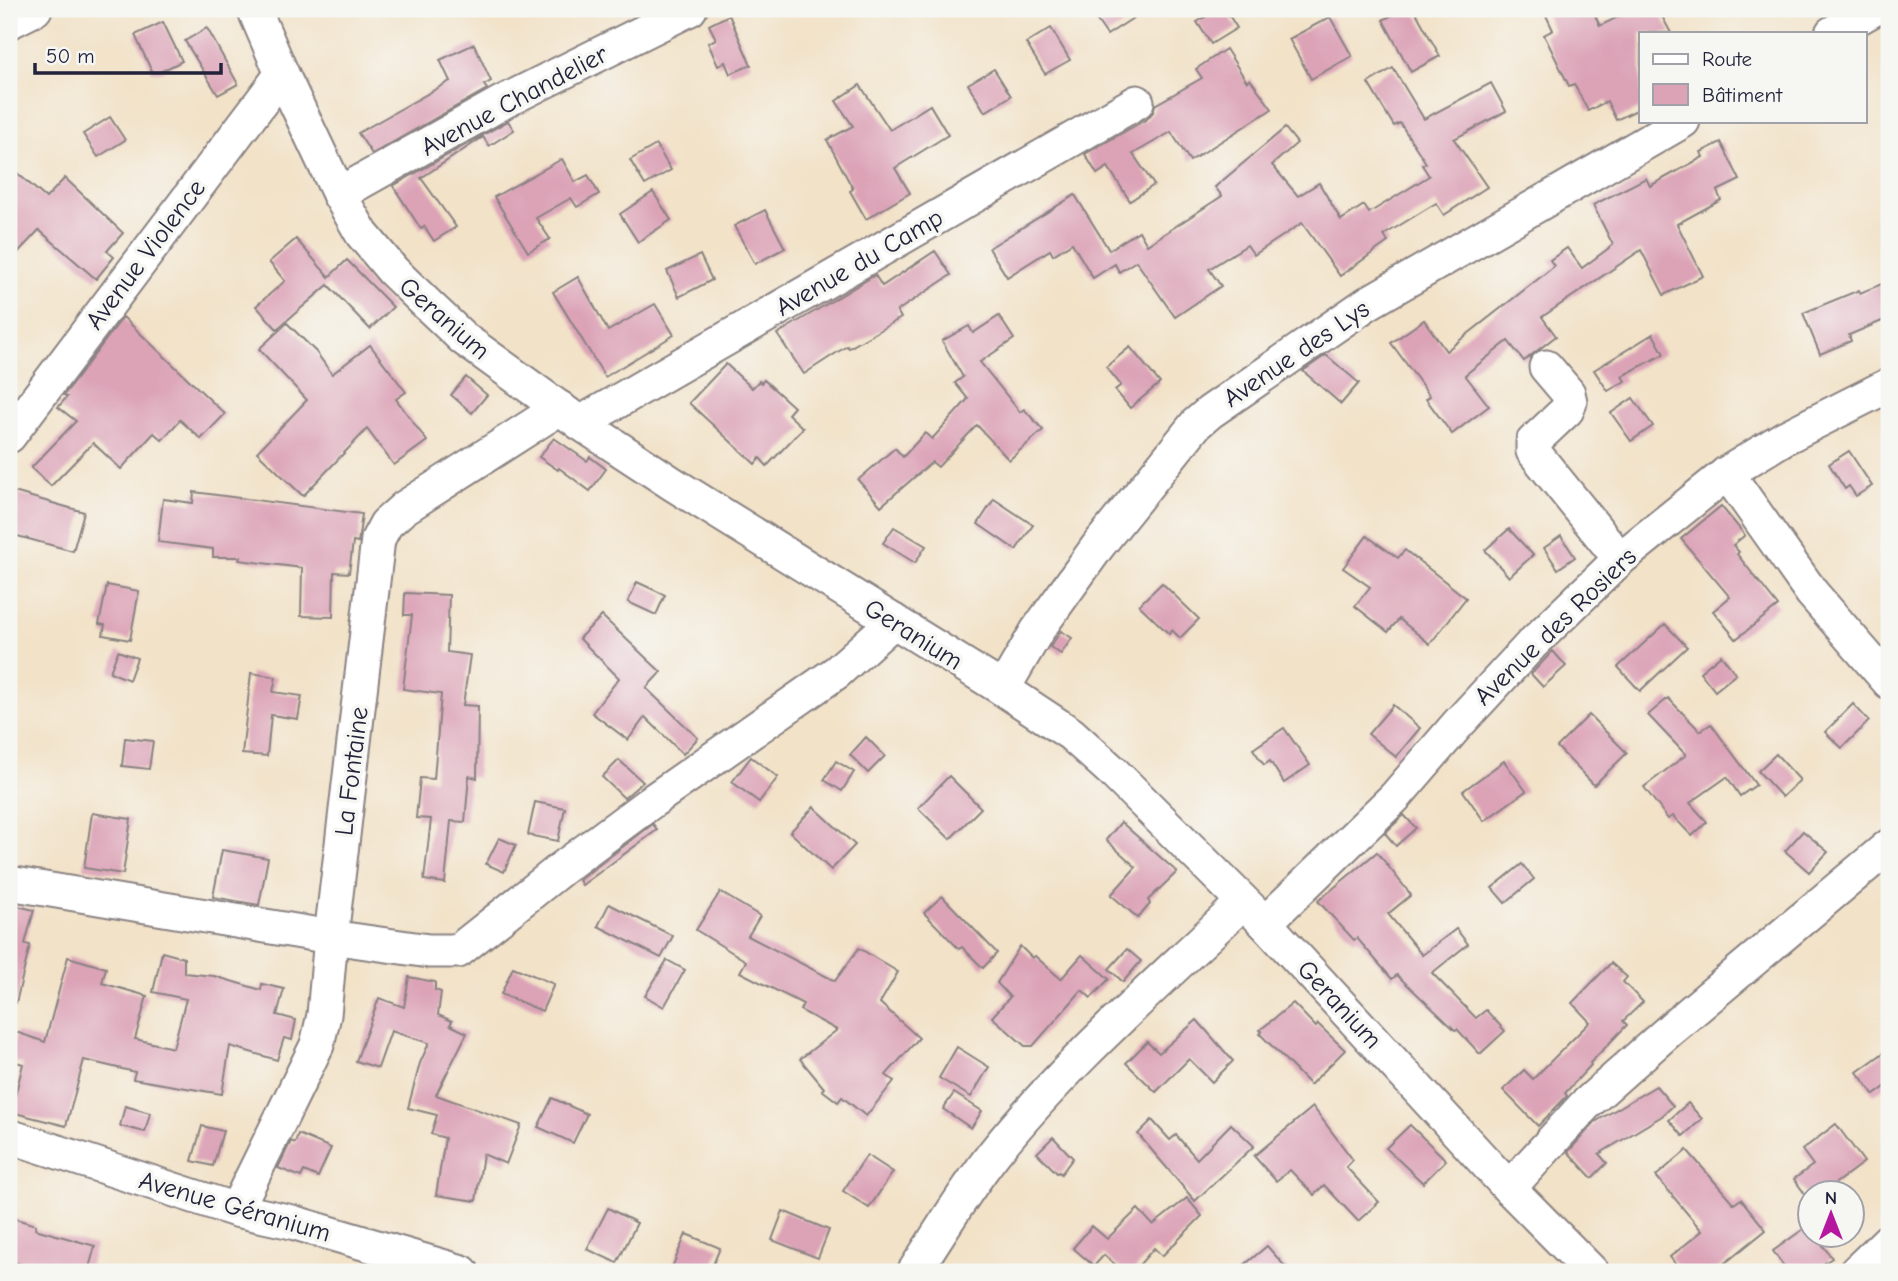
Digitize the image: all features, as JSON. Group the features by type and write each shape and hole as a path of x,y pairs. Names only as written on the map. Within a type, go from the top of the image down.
{"street":[{"path":"9,22 35,9"},
{"name":"Geranium","path":"254,9 339,194 362,234 419,297 464,339 684,492 1003,689 1071,734 1254,912 1509,1188 1592,1272"},
{"name":"Avenue Chandelier","path":"339,194 503,102 690,9"},
{"path":"1834,32 1874,9"},
{"name":"Avenue Violence","path":"9,436 282,74"},
{"name":"Avenue du Camp","path":"570,415 1137,102"},
{"name":"Avenue des Lys","path":"1003,689 1037,631 1098,546 1196,424 1210,412 1368,303 1681,122"},
{"path":"1546,368 1567,393 1570,402 1567,410 1533,442 1533,451 1620,559"},
{"name":"Avenue des Rosiers","path":"914,1272 993,1154 1079,1060 1395,797 1531,645 1620,559 1727,473 1784,438 1889,384"},
{"name":"La Fontaine","path":"236,1210 317,1045 324,1015 376,553 382,530 404,508 570,415"},
{"path":"1727,473 1812,593 1889,682"},
{"path":"9,883 331,937 429,951 458,951 640,810 837,672 894,621"},
{"path":"1509,1188 1584,1106 1672,1028 1889,846"},
{"name":"Avenue Géranium","path":"9,1136 236,1210 292,1222 462,1272"},
{"path":"1856,1272 1889,1240"}],"building":[{"path":"1089,9 1147,9 1107,35"},
{"path":"1219,9 1225,9 1237,28 1211,44 1197,22"},
{"path":"1403,9 1414,9 1440,56 1411,72 1383,20"},
{"path":"1543,9 1592,9 1600,26 1634,9 1658,9 1670,32 1639,32 1639,109 1616,120 1607,101 1588,111 1574,84 1569,86 1544,35 1553,30"},
{"path":"729,15 751,65 730,74 725,62 718,66 708,43 716,39 709,25"},
{"path":"1330,17 1352,56 1311,79 1289,39"},
{"path":"163,22 182,61 160,72 152,72 135,35"},
{"path":"207,28 238,84 218,95 185,41"},
{"path":"1051,28 1070,60 1045,74 1026,43"},
{"path":"474,44 491,81 484,85 487,89 372,154 358,133 450,81 440,60"},
{"path":"1226,49 1247,82 1250,79 1272,109 1190,161 1171,132 1133,154 1154,185 1130,201 1108,167 1097,174 1085,154 1147,119 1155,105 1202,78 1196,69"},
{"path":"1393,68 1424,119 1491,83 1506,111 1454,139 1487,187 1444,215 1436,203 1384,235 1388,242 1340,276 1302,223 1254,255 1247,245 1209,269 1221,286 1175,317 1136,261 1119,272 1115,264 1093,278 1072,243 1053,255 1050,250 1007,277 989,248 1075,195 1109,250 1139,231 1147,245 1222,196 1215,187 1285,128 1297,143 1272,165 1298,196 1319,183 1341,220 1364,205 1369,213 1429,176 1422,165 1426,163 1400,123 1394,126 1368,83"},
{"path":"994,69 1011,96 985,112 968,84"},
{"path":"860,85 890,130 930,105 948,135 895,168 910,193 866,219 827,140 853,126 836,101"},
{"path":"110,117 125,140 98,157 83,134"},
{"path":"508,121 514,130 489,146 483,137 421,178 456,227 434,241 424,226 421,229 393,186"},
{"path":"1721,142 1740,180 1717,191 1721,200 1677,224 1703,276 1664,295 1641,250 1542,317 1556,336 1524,361 1508,341 1465,375 1489,406 1452,434 1426,399 1430,396 1391,343 1424,320 1446,351 1554,266 1550,260 1567,248 1582,268 1613,245 1593,205 1646,178 1650,186 1703,157 1701,152"},
{"path":"656,145 671,170 645,185 630,160"},
{"path":"562,159 575,182 588,175 599,194 577,207 571,198 536,218 550,239 528,252 494,197"},
{"path":"9,166 46,198 65,178 123,233 107,251 114,257 96,279 39,230 9,262"},
{"path":"653,192 671,220 638,242 620,214"},
{"path":"765,210 785,248 755,264 734,226"},
{"path":"296,239 329,277 347,260 393,307 370,329 328,285 277,329 256,306 285,281 269,262"},
{"path":"935,251 951,275 897,311 901,318 849,348 847,346 804,374 777,334 875,275 882,286"},
{"path":"700,255 712,280 679,297 667,271"},
{"path":"578,277 608,331 655,304 674,335 605,377 553,292"},
{"path":"1889,281 1889,318 1849,335 1851,341 1820,354 1803,313"},
{"path":"999,316 1014,339 980,362 1020,412 1024,409 1043,430 1009,460 977,425 938,467 932,462 881,506 858,480 895,448 903,457 925,433 932,439 968,399 955,383 963,377 942,341 969,326 973,333"},
{"path":"123,317 225,414 201,439 180,420 162,440 154,433 121,469 93,443 51,486 31,468 76,421 58,407 67,397 64,395"},
{"path":"287,323 316,352 332,374 370,345 406,392 396,399 427,441 394,465 367,429 303,496 257,452 307,400 259,349"},
{"path":"1653,334 1664,354 1622,376 1625,381 1608,391 1594,370"},
{"path":"1130,347 1160,383 1130,408 1115,390 1121,385 1106,367"},
{"path":"1326,355 1359,383 1341,404 1303,371"},
{"path":"726,364 752,388 764,380 794,407 788,414 803,428 767,466 760,458 755,464 689,403"},
{"path":"466,377 487,395 472,413 451,395"},
{"path":"1633,398 1653,426 1631,441 1611,413"},
{"path":"554,438 587,461 590,457 606,469 590,491 539,457"},
{"path":"1849,451 1872,486 1856,496 1849,486 1845,489 1829,464"},
{"path":"14,492 84,512 73,551 10,534 12,511 9,510"},
{"path":"194,492 362,514 358,543 353,542 349,573 334,572 333,617 301,616 302,568 239,560 240,557 213,557 213,549 158,542 163,499 193,503"},
{"path":"994,499 1033,525 1016,550 978,524"},
{"path":"1721,506 1745,535 1733,545 1739,552 1737,554 1778,606 1736,639 1713,611 1730,597 1681,539"},
{"path":"894,527 926,546 915,563 883,543"},
{"path":"1509,529 1533,555 1509,577 1485,550"},
{"path":"1367,536 1398,558 1405,550 1466,598 1430,644 1399,619 1388,632 1355,606 1370,587 1343,568"},
{"path":"1561,536 1575,557 1558,569 1544,548"},
{"path":"637,582 665,595 656,615 628,602"},
{"path":"1162,583 1199,619 1180,638 1172,630 1169,634 1139,605"},
{"path":"107,585 139,591 130,640 103,635 105,625 99,624"},
{"path":"405,593 449,595 447,652 470,655 463,705 478,706 477,778 469,776 465,822 451,821 445,883 424,880 431,819 416,818 420,778 434,779 441,694 403,689 412,615 404,615"},
{"path":"602,616 661,672 646,688 698,738 683,754 645,717 628,740 592,713 619,678 579,638"},
{"path":"1665,624 1687,647 1640,691 1618,667"},
{"path":"1061,631 1072,638 1061,654 1050,647"},
{"path":"118,651 137,658 129,680 110,672"},
{"path":"1553,651 1566,666 1543,687 1531,674"},
{"path":"1721,655 1736,674 1715,691 1700,672"},
{"path":"251,673 276,677 273,692 302,696 298,719 271,715 267,756 242,754"},
{"path":"1668,698 1700,731 1711,724 1756,785 1740,796 1727,777 1690,803 1707,822 1692,836 1673,816 1668,819 1644,787 1686,755 1648,715"},
{"path":"1853,704 1869,721 1842,748 1825,732"},
{"path":"1393,705 1420,728 1396,757 1368,734"},
{"path":"1589,715 1627,753 1594,785 1557,747"},
{"path":"1284,728 1310,765 1284,783 1270,761 1264,765 1253,749"},
{"path":"866,737 885,756 868,773 850,755"},
{"path":"125,738 153,741 149,769 122,766"},
{"path":"1776,754 1800,780 1782,797 1758,771"},
{"path":"751,757 778,777 759,802 732,782"},
{"path":"619,760 643,782 624,798 602,777"},
{"path":"836,761 854,772 842,791 824,780"},
{"path":"1504,761 1526,791 1484,821 1463,791"},
{"path":"949,776 981,808 950,839 918,808"},
{"path":"535,802 565,808 558,841 528,835"},
{"path":"814,807 855,845 831,870 790,832"},
{"path":"92,813 131,819 123,874 84,868"},
{"path":"1404,815 1416,828 1396,846 1385,833"},
{"path":"1121,822 1177,872 1148,900 1150,904 1138,918 1111,895 1136,867 1106,840"},
{"path":"653,824 657,830 582,885 579,880"},
{"path":"1803,831 1828,852 1809,872 1785,851"},
{"path":"499,838 516,845 504,872 486,864"},
{"path":"222,850 268,858 259,905 213,897"},
{"path":"1377,852 1411,895 1388,914 1422,955 1456,929 1468,944 1432,973 1476,1018 1486,1010 1505,1031 1480,1054 1457,1029 1397,975 1392,979 1357,938 1354,940 1318,901"},
{"path":"1522,864 1534,879 1505,903 1492,888"},
{"path":"720,892 760,916 748,936 835,981 859,948 898,972 880,1003 919,1038 886,1075 894,1081 866,1116 842,1097 838,1102 822,1090 824,1088 800,1059 837,1030 800,1010 803,1004 740,972 746,961 696,930"},
{"path":"942,896 997,953 983,968 962,947 959,949 924,913"},
{"path":"9,904 34,910 25,944 30,945 16,1003 9,1002"},
{"path":"609,904 673,936 661,958 598,926"},
{"path":"1020,946 1061,979 1082,955 1109,979 1091,998 1082,990 1033,1046 1025,1046 992,1017 1010,997 997,983"},
{"path":"1127,949 1141,961 1123,982 1109,969"},
{"path":"162,952 184,958 184,973 214,976 261,990 262,984 284,989 277,1015 296,1020 292,1040 284,1038 277,1060 230,1046 222,1094 133,1079 135,1072 84,1060 66,1126 11,1112 23,1064 9,1060 16,1032 45,1042 68,957 106,968 102,983 147,996 135,1039 173,1048 186,999 153,992"},
{"path":"667,960 685,970 664,1007 645,996"},
{"path":"1611,963 1627,977 1623,982 1643,1002 1623,1021 1627,1025 1590,1063 1565,1093 1567,1096 1538,1126 1503,1090 1524,1070 1533,1079 1590,1022 1572,1003"},
{"path":"513,967 554,984 542,1011 501,994"},
{"path":"409,977 435,982 435,990 441,992 438,1015 452,1021 450,1025 467,1033 436,1095 521,1125 506,1164 483,1154 476,1201 436,1195 445,1138 431,1134 437,1115 408,1108 420,1063 429,1043 391,1031 378,1068 356,1061 379,998 404,1007"},
{"path":"1293,1003 1316,1027 1318,1024 1345,1050 1310,1085 1260,1034 1260,1030"},
{"path":"1197,1020 1233,1061 1212,1082 1189,1059 1156,1092 1126,1063 1147,1042 1159,1053"},
{"path":"957,1047 989,1067 971,1097 939,1078"},
{"path":"1889,1049 1889,1084 1874,1095 1857,1072"},
{"path":"1656,1086 1673,1106 1662,1116 1599,1154 1607,1163 1592,1178 1568,1152 1595,1122"},
{"path":"954,1093 982,1111 971,1128 943,1109"},
{"path":"552,1098 587,1114 573,1143 538,1127"},
{"path":"1688,1103 1702,1119 1683,1136 1669,1120"},
{"path":"125,1106 150,1113 145,1132 120,1126"},
{"path":"1313,1107 1353,1160 1346,1167 1379,1202 1358,1221 1324,1185 1314,1195 1290,1170 1276,1181 1254,1156"},
{"path":"1152,1120 1170,1140 1176,1135 1197,1159 1231,1124 1254,1146 1195,1201 1138,1134"},
{"path":"1836,1124 1864,1162 1840,1180 1797,1180 1797,1183 1794,1179 1813,1165 1802,1150"},
{"path":"1410,1125 1446,1160 1423,1183 1386,1148"},
{"path":"202,1126 223,1131 213,1166 192,1161"},
{"path":"298,1134 331,1148 318,1177 304,1171 301,1177 278,1168 291,1141 295,1143"},
{"path":"1053,1137 1073,1158 1061,1174 1037,1153"},
{"path":"1687,1150 1734,1204 1741,1199 1766,1230 1714,1272 1682,1272 1670,1257 1702,1231 1656,1176"},
{"path":"867,1155 893,1172 869,1208 843,1191"},
{"path":"1187,1198 1202,1216 1162,1256 1154,1248 1133,1272 1124,1272 1104,1255 1094,1266 1073,1248 1092,1226 1107,1239 1138,1209 1153,1225"},
{"path":"608,1208 637,1223 617,1263 587,1249"},
{"path":"783,1211 829,1230 818,1258 772,1240"},
{"path":"9,1217 36,1225 35,1229 95,1246 88,1272 50,1272 9,1261"},
{"path":"686,1234 720,1248 710,1272 670,1272"},
{"path":"1797,1234 1797,1250 1826,1250 1832,1258 1811,1272 1788,1272 1773,1251"},
{"path":"1267,1246 1290,1272 1236,1272"}]}
